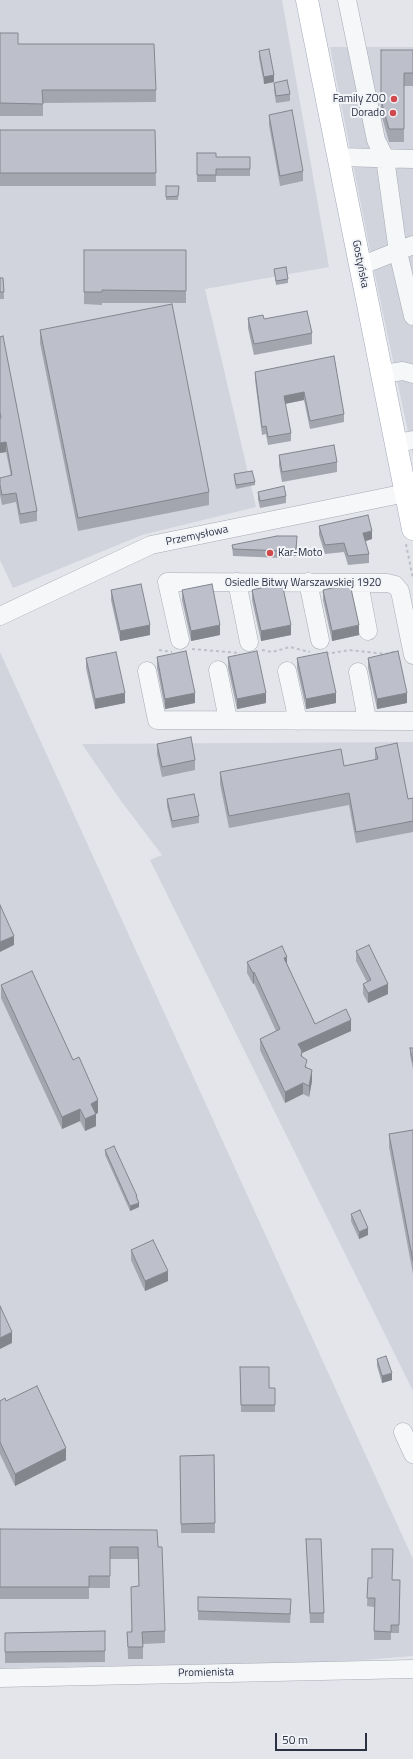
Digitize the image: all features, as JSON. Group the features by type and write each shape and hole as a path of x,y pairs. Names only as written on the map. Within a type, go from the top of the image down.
{"main road":[{"name":"Gostyńska","path":"307,0 382,374 405,442 406,493 413,529"}],"street":[{"path":"347,0 376,140 385,158 405,249 413,316"},
{"path":"338,157 413,159"},
{"path":"360,266 405,249"},
{"path":"382,374 403,371 413,374"},
{"name":"Przemysłowa","path":"0,616 151,546 406,493"},
{"name":"Osiedle Bitwy Warszawskiej 1920","path":"180,647 167,582 387,583 395,584 400,591 410,625 412,652"},
{"path":"237,582 250,648"},
{"path":"308,582 319,649"},
{"path":"359,583 368,631"},
{"path":"218,670 228,720"},
{"path":"147,671 157,720 413,721"},
{"path":"287,671 298,720"},
{"path":"358,672 367,720"},
{"path":"403,1432 413,1454"},
{"name":"Promienista","path":"0,1678 413,1669"}],"path":[{"path":"160,650 168,653 180,647 199,651 218,651 236,654 250,648 272,652 290,647 349,650 386,654 412,652"}],"shaded area":[{"path":"0,0 282,0 329,267 205,289 256,507 142,535 13,588 0,560"},
{"path":"330,47 413,47 413,456 372,261"},
{"path":"0,652 413,1559 413,1656 338,1662 4,1668 0,1670"},
{"path":"413,742 413,1391 150,860 162,855 121,801 82,744"}],"building":[{"path":"0,33 18,33 18,44 154,44 156,90 42,90 43,104 0,103"},
{"path":"269,49 274,75 264,77 259,51"},
{"name":"Dorado","path":"381,50 413,50 413,73 404,73 404,129 389,129 381,100"},
{"path":"287,80 290,94 276,96 274,83"},
{"path":"292,110 303,171 280,176 269,115"},
{"path":"0,130 155,130 156,173 0,173"},
{"path":"197,153 216,153 216,157 250,157 250,169 216,169 216,175 197,175"},
{"path":"166,186 179,186 178,196 166,197"},
{"path":"84,250 186,250 186,291 102,290 102,292 84,292"},
{"path":"286,267 288,279 276,281 274,269"},
{"path":"0,278 3,278 4,292 0,292"},
{"path":"172,304 209,492 78,518 40,330"},
{"path":"307,311 312,333 254,344 248,318 263,315 264,319"},
{"path":"3,336 37,511 20,514 16,493 2,495 0,485 0,478 12,475 6,442 0,443 0,337"},
{"path":"334,356 344,414 310,421 304,392 284,396 291,433 268,437 266,426 262,427 255,372"},
{"path":"334,445 337,462 282,472 279,455"},
{"path":"252,471 255,482 236,485 234,474"},
{"path":"284,486 286,496 260,501 258,492"},
{"path":"368,515 372,531 363,533 369,554 348,556 344,543 325,545 319,526"},
{"path":"277,536 297,536 296,549 283,549 283,551 233,549 232,545"},
{"path":"282,583 291,625 261,631 252,590"},
{"path":"141,584 150,625 120,631 111,590"},
{"path":"212,584 220,625 191,631 182,590"},
{"path":"350,584 359,625 332,631 323,590"},
{"path":"186,651 195,693 165,699 157,657"},
{"path":"257,651 266,693 237,699 228,657"},
{"path":"398,651 407,693 377,699 368,658"},
{"path":"116,652 125,693 95,699 86,658"},
{"path":"327,652 336,693 306,699 297,658"},
{"path":"191,737 195,760 162,767 157,744"},
{"path":"397,743 408,799 413,798 413,821 356,832 349,793 229,816 220,772 341,749 344,766 378,759 375,748"},
{"path":"194,794 199,816 172,821 167,799"},
{"path":"0,905 14,936 0,942"},
{"path":"369,945 388,984 368,993 363,984 371,980 356,951"},
{"path":"282,946 287,957 284,958 315,1024 346,1009 351,1020 298,1044 302,1051 301,1056 307,1060 305,1067 312,1070 309,1086 303,1083 285,1092 260,1039 280,1029 254,972 253,973 247,962"},
{"path":"32,971 73,1060 79,1057 98,1100 91,1104 96,1114 85,1119 80,1109 62,1117 1,985"},
{"path":"410,1048 413,1048 413,1062"},
{"path":"413,1130 413,1261 389,1134"},
{"path":"114,1146 139,1203 130,1206 105,1150"},
{"path":"360,1210 368,1228 359,1232 351,1214"},
{"path":"153,1240 168,1271 145,1281 131,1250"},
{"path":"0,1306 12,1332 0,1338"},
{"path":"386,1356 392,1373 382,1376 377,1359"},
{"path":"240,1367 269,1367 269,1388 275,1388 275,1405 241,1405"},
{"path":"37,1386 66,1448 15,1474 0,1442 0,1401 5,1398 6,1401"},
{"path":"214,1455 215,1523 181,1524 180,1456"},
{"path":"0,1529 157,1530 158,1547 162,1547 165,1631 142,1632 143,1647 128,1647 127,1632 132,1632 131,1587 139,1586 138,1547 110,1547 110,1576 89,1576 89,1587 0,1587"},
{"path":"306,1539 321,1539 324,1613 310,1613"},
{"path":"372,1549 393,1549 392,1580 400,1580 399,1625 391,1625 391,1632 374,1631 375,1598 367,1598 368,1578 372,1578"},
{"path":"198,1597 291,1599 290,1614 198,1611"},
{"path":"105,1631 105,1651 5,1652 5,1633"}],"place":[{"name":"Family ZOO","path":"394,99"},
{"name":"Dorado","path":"393,113"},
{"name":"Kar-Moto","path":"270,553"}]}
